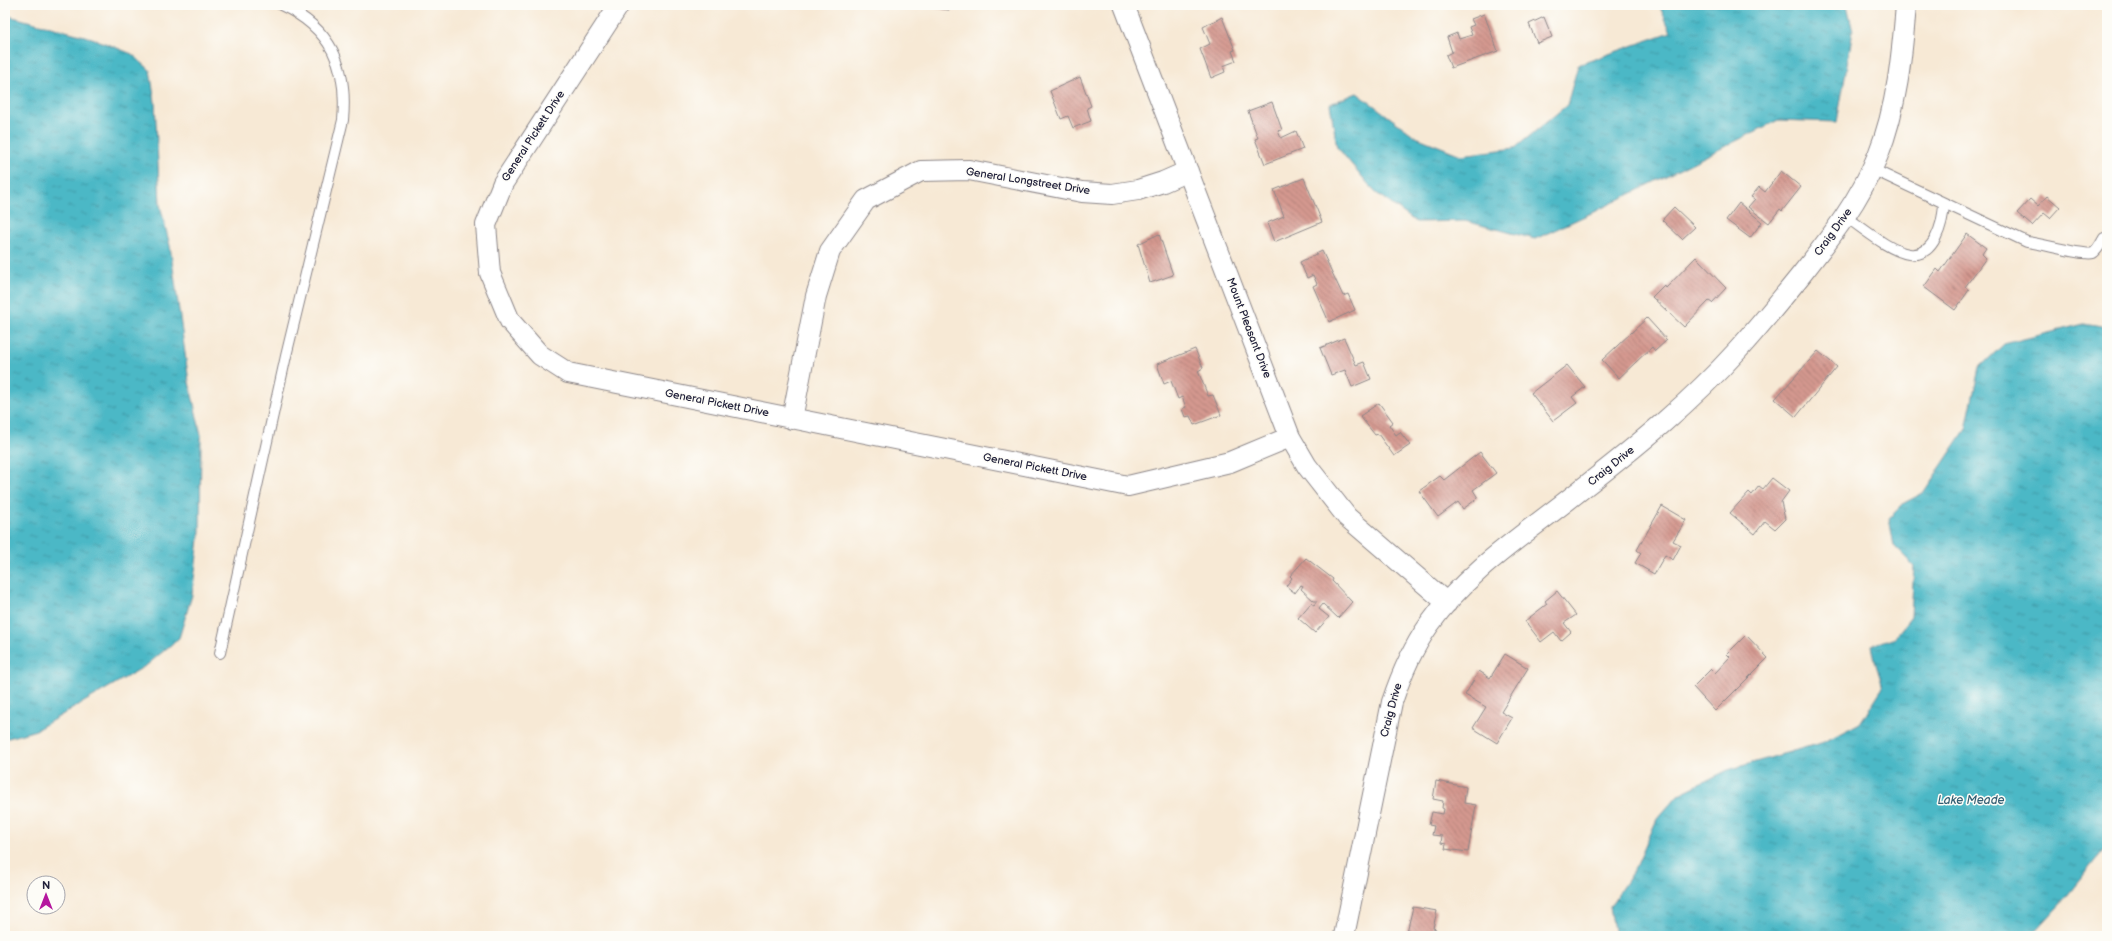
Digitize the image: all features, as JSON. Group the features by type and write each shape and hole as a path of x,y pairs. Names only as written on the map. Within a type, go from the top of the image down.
{"street":[{"name":"General Pickett Drive","path":"619,5 503,183 486,225 490,273 507,314 510,321 540,355 568,373 1128,486 1230,462 1290,437"},
{"name":"Mount Pleasant Drive","path":"1124,5 1290,437 1307,466 1347,516 1447,603"},
{"name":"Craig Drive","path":"1344,936 1392,702 1403,671 1418,643 1447,603 1511,543 1616,462 1679,408 1736,352 1790,290 1846,217 1860,195 1879,154 1890,119 1904,35 1906,5"},
{"name":"General Longstreet Drive","path":"792,418 816,296 830,251 866,200 921,171 969,170 1082,192 1112,194 1138,190 1163,182 1188,171"}],"lane":[{"path":"220,653 286,356 343,120 345,99 343,78 336,57 326,40 312,24 296,12 281,5"},
{"path":"1872,169 2027,242 2045,244 2084,253 2093,253 2100,247 2104,238"},
{"path":"1846,217 1897,250 1911,254 1921,251 1933,243 1943,220 1944,204"}],"water":[{"path":"1659,5 1847,5 1853,31 1837,122 1778,120 1600,209 1535,239 1465,221 1416,222 1375,192 1337,147 1330,104 1357,93 1416,137 1461,155 1515,148 1567,105 1578,65 1671,32"},
{"path":"5,15 92,38 132,54 150,70 155,102 160,205 170,246 189,382 201,435 200,531 192,595 179,638 147,665 36,730 5,739"},
{"name":"Lake Meade","path":"2084,324 2107,328 2107,846 2066,897 2030,936 1615,936 1610,906 1637,865 1657,819 1679,794 1728,770 1824,742 1860,723 1883,687 1872,645 1895,637 1911,617 1914,566 1894,546 1889,518 1904,503 1923,493 1966,429 1979,368 2004,344"}],"building":[{"path":"927,5 950,5 949,10 926,7"},
{"path":"1484,14 1498,51 1451,68 1446,55 1452,52 1447,37 1457,33 1459,39 1472,35 1469,27 1474,25 1471,19"},
{"path":"1222,17 1235,50 1232,51 1236,61 1223,66 1225,72 1211,78 1200,49 1210,44 1203,27"},
{"path":"1544,17 1552,37 1537,43 1529,24"},
{"path":"1080,77 1091,106 1087,108 1091,121 1073,128 1068,116 1061,119 1050,91"},
{"path":"1272,102 1282,130 1278,131 1281,138 1296,131 1303,149 1265,164 1255,139 1258,138 1248,111"},
{"path":"1781,171 1801,187 1782,211 1780,209 1769,223 1748,207 1755,199 1751,197 1759,187 1765,192"},
{"path":"1304,178 1322,222 1274,242 1267,223 1284,216 1274,190"},
{"path":"2047,196 2060,207 2050,218 2044,213 2032,226 2017,213 2030,199 2038,206"},
{"path":"1739,203 1762,222 1750,238 1726,220"},
{"path":"1674,207 1695,227 1682,239 1662,220"},
{"path":"1159,234 1173,275 1150,283 1138,244"},
{"path":"1967,234 1986,248 1982,254 1986,258 1965,287 1969,290 1955,310 1924,287 1937,269 1940,272"},
{"path":"1322,251 1343,296 1348,294 1355,310 1329,322 1313,286 1317,284 1313,275 1307,278 1300,262"},
{"path":"1696,257 1726,288 1712,303 1709,301 1684,327 1652,297 1664,285 1666,288"},
{"path":"1647,318 1667,340 1655,351 1652,347 1619,378 1602,360"},
{"path":"1344,338 1356,365 1364,362 1371,379 1352,387 1345,370 1331,375 1320,348"},
{"path":"1195,349 1203,368 1198,371 1208,396 1213,395 1221,415 1194,425 1190,416 1185,417 1182,409 1186,407 1182,397 1178,399 1171,381 1164,384 1157,364"},
{"path":"1818,351 1837,367 1796,417 1775,399"},
{"path":"1567,365 1585,387 1572,397 1577,403 1553,421 1531,393"},
{"path":"1379,403 1393,422 1389,425 1396,435 1400,432 1410,445 1394,456 1378,434 1375,435 1360,416"},
{"path":"1480,452 1496,473 1473,490 1478,498 1463,509 1458,502 1438,517 1419,491 1440,476 1444,480"},
{"path":"1772,478 1789,491 1781,502 1785,519 1775,529 1765,521 1755,534 1730,513 1749,492 1752,495 1759,486 1763,489"},
{"path":"1662,506 1686,520 1673,541 1681,545 1673,560 1665,555 1654,574 1635,563 1641,553 1637,550"},
{"path":"1306,558 1333,579 1332,581 1352,602 1338,618 1323,604 1319,609 1329,617 1315,633 1298,618 1311,603 1314,605 1317,601 1314,601 1301,589 1303,586 1301,585 1295,593 1286,586 1292,578 1290,576"},
{"path":"1557,591 1576,615 1564,623 1571,632 1561,641 1554,632 1541,642 1525,621 1547,604 1545,601"},
{"path":"1746,635 1768,658 1715,711 1693,687 1711,669 1715,673 1730,657 1727,654"},
{"path":"1505,654 1528,668 1501,712 1512,718 1497,743 1473,728 1486,707 1465,695 1479,671 1490,678"},
{"path":"1436,781 1466,787 1464,803 1476,805 1468,852 1445,849 1446,844 1441,843 1442,836 1432,835 1434,826 1429,825 1432,812 1443,814 1444,809 1442,808 1443,801 1433,799"},
{"path":"1413,907 1437,911 1433,928 1436,929 1435,936 1406,936"}]}
